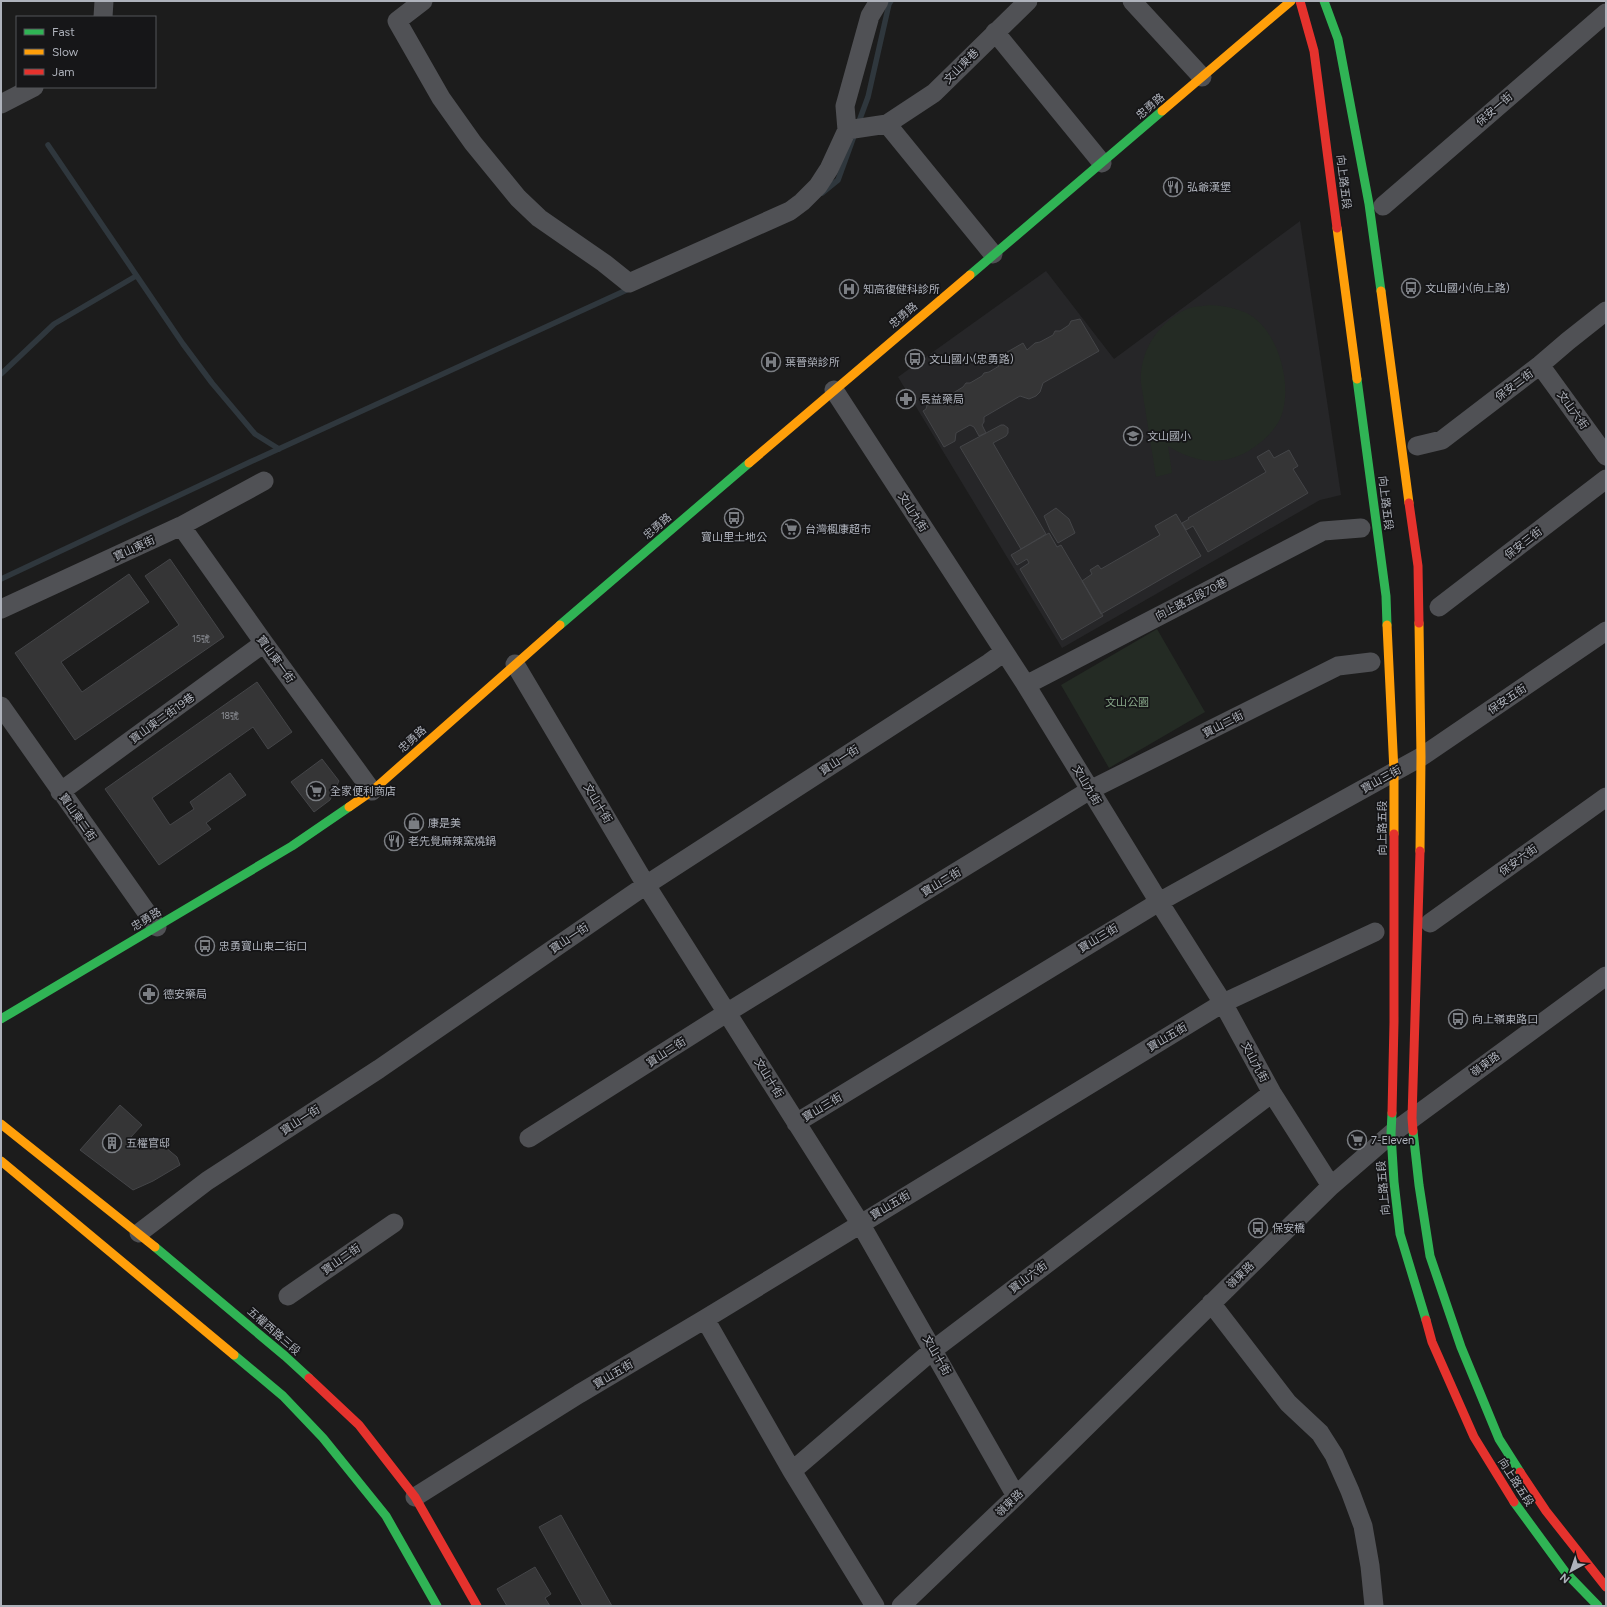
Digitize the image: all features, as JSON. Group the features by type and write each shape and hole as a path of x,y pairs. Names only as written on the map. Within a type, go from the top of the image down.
{"main road":[{"name":"向上路五段","path":"1300,1 1314,51 1407,765 1420,849 1412,1118 1419,1185 1430,1256 1464,1354 1499,1439 1546,1512 1606,1587"},
{"name":"向上路五段","path":"1324,1 1338,39 1369,204 1417,558 1394,1022 1391,1134 1394,1182 1400,1234 1432,1342 1474,1437 1512,1500 1566,1573 1598,1606"},
{"name":"忠勇路","path":"1,1019 292,846 372,791 516,664 993,254 1102,163 1284,4"},
{"name":"五權西路三段","path":"1,1124 139,1233 285,1356 359,1425 414,1497 476,1606"},
{"path":"1,1161 283,1396 323,1438 386,1516 437,1606"}],"street":[{"path":"103,16 104,1"},
{"path":"423,1 397,22 441,98 473,142 518,198 539,218 604,263 628,283 790,211 802,202 822,180 829,169 847,130 845,106 870,16 879,1"},
{"name":"文山東巷","path":"887,124 934,94 1028,1"},
{"path":"1132,1 1202,77"},
{"name":"保安一街","path":"1384,206 1606,13"},
{"path":"995,32 1102,163"},
{"path":"1,104 32,88"},
{"path":"847,130 887,124 993,254"},
{"name":"保安二街","path":"1417,446 1442,440 1540,365 1606,311"},
{"name":"文山六街","path":"1540,365 1606,456"},
{"name":"文山九街","path":"834,390 1026,685 1159,902 1223,1002 1272,1093 1331,1186"},
{"name":"保安三街","path":"1439,608 1606,479"},
{"name":"寶山東街","path":"1,609 181,526 264,481"},
{"name":"寶山東一街","path":"181,526 372,791"},
{"name":"向上路五段70巷","path":"1026,685 1323,532 1361,528"},
{"name":"保安五街","path":"1407,765 1606,631"},
{"name":"寶山東二街19巷","path":"60,792 264,643"},
{"name":"寶山一街","path":"139,1233 207,1181 378,1069 646,885 1004,652"},
{"name":"寶山二街","path":"529,1138 728,1012 1090,790 1338,666 1371,662"},
{"name":"文山十街","path":"516,664 646,885 728,1012 796,1123 860,1223 934,1350 1016,1496"},
{"name":"寶山東二街","path":"1,706 60,792 157,927"},
{"name":"寶山三街","path":"796,1123 1159,902 1407,765"},
{"name":"保安六街","path":"1430,923 1606,797"},
{"name":"寶山五街","path":"414,1497 579,1394 705,1319 1223,1002 1375,932"},
{"name":"嶺東路","path":"901,1606 1016,1496 1331,1186 1391,1134 1606,976"},
{"name":"寶山六街","path":"792,1471 934,1350 1272,1093"},
{"name":"寶山二街","path":"288,1296 394,1223"},
{"path":"1211,1303 1288,1403 1320,1432 1334,1456 1350,1491 1363,1526 1370,1566 1374,1606"},
{"path":"705,1319 792,1471 875,1606"}],"shaded area":[{"name":"文山國小","path":"1300,221 1341,495 1320,500 1062,648 898,377 1046,271 1114,359"}],"green space":[{"path":"1211,305 1231,308 1250,315 1260,323 1269,334 1276,347 1284,377 1284,406 1280,419 1272,432 1261,442 1250,450 1227,460 1204,460 1180,453 1168,446 1172,473 1156,477 1141,383 1143,360 1152,339 1167,322 1187,309"},
{"name":"文山公園","path":"1157,629 1205,712 1109,768 1061,685"}],"building":[{"path":"1080,319 1099,351 1043,383 1040,392 1036,396 1029,399 1020,396 984,417 984,422 982,425 986,433 979,436 974,427 970,425 956,433 955,441 944,447 923,411 926,409 927,405 931,403 934,404 946,395 950,395 963,387 966,383 970,383 982,376 984,373 989,372 999,366 995,359 1023,343 1027,350 1035,343 1053,335 1055,331 1060,331 1069,325 1071,321"},
{"path":"1001,425 1008,428 1008,433 1006,436 993,443 1046,534 1021,549 960,447"},
{"path":"1269,450 1274,458 1289,450 1298,466 1293,469 1308,493 1208,552 1193,526 1186,530 1182,523 1266,472 1257,457"},
{"path":"1056,508 1069,519 1075,533 1058,543 1044,516"},
{"path":"1176,514 1201,556 1101,614 1082,581 1092,574 1090,570 1098,565 1101,569 1160,535 1155,526"},
{"path":"1049,533 1057,547 1061,545 1103,616 1062,640 1020,569 1029,563 1027,559 1017,565 1011,555"},
{"path":"170,559 224,637 75,740 15,653 129,574 149,602 61,662 82,692 179,625 145,576"},
{"path":"257,682 292,732 268,749 253,727 152,798 170,825 194,809 190,802 230,773 246,795 206,823 211,829 159,865 105,789"},
{"name":"全家便利商店","path":"322,759 339,781 330,800 314,812 291,782"},
{"name":"五權官邸","path":"120,1105 142,1125 131,1137 144,1148 153,1137 177,1157 180,1165 153,1181 133,1190 80,1150"},
{"path":"561,1515 612,1606 583,1606 539,1527"},
{"path":"535,1567 551,1594 545,1598 550,1606 507,1606 497,1589"}],"waterway":[{"path":"858,124 868,97 889,4 891,1"},
{"path":"822,193 838,180 854,136"},
{"path":"48,145 183,344 212,383 255,434 279,449"},
{"path":"1,374 54,324 136,276"},
{"path":"1,579 250,462 631,288"}],"traffic: fast":[{"path":"1324,1 1338,39 1369,204 1381,291"},
{"path":"970,275 1162,111"},
{"path":"1357,379 1386,596 1387,625"},
{"path":"560,625 749,463"},
{"path":"1,1019 292,846 349,807"},
{"path":"1392,1113 1391,1134 1394,1182 1400,1234 1426,1320"},
{"path":"1413,1131 1419,1185 1430,1256 1461,1347 1499,1439 1520,1472"},
{"path":"155,1247 285,1356 309,1378"},
{"path":"234,1355 283,1396 323,1438 386,1516 437,1606"},
{"path":"1514,1502 1566,1573 1598,1606"}],"traffic: slow":[{"path":"1162,111 1291,1"},
{"path":"1337,228 1357,379"},
{"path":"749,463 970,275"},
{"path":"1381,291 1409,503"},
{"path":"1419,623 1421,757 1420,851"},
{"path":"349,807 372,791 560,625"},
{"path":"1387,625 1394,772 1394,834"},
{"path":"1,1124 155,1247"},
{"path":"1,1161 234,1355"}],"traffic: jam":[{"path":"1300,1 1314,51 1337,228"},
{"path":"1409,503 1418,566 1419,623"},
{"path":"1392,1113 1394,1022 1394,834"},
{"path":"1413,1131 1412,1118 1420,851"},
{"path":"1426,1320 1432,1342 1474,1437 1514,1502"},
{"path":"309,1378 359,1425 415,1497 477,1606"},
{"path":"1520,1472 1546,1511 1606,1587"}],"place":[{"name":"弘爺漢堡","path":"1173,187"},
{"name":"文山國小(向上路)","path":"1411,288"},
{"name":"知高復健科診所","path":"849,289"},
{"name":"文山國小(忠勇路)","path":"915,359"},
{"name":"葉晉榮診所","path":"771,362"},
{"name":"長益藥局","path":"906,399"},
{"name":"文山國小","path":"1133,436"},
{"name":"寶山里土地公","path":"734,518"},
{"name":"台灣楓康超市","path":"791,529"},
{"name":"全家便利商店","path":"316,791"},
{"name":"康是美","path":"414,823"},
{"name":"老先覺麻辣窯燒鍋","path":"394,841"},
{"name":"忠勇寶山東二街口","path":"205,946"},
{"name":"德安藥局","path":"149,994"},
{"name":"向上嶺東路口","path":"1458,1019"},
{"name":"7-Eleven","path":"1357,1140"},
{"name":"五權官邸","path":"112,1143"},
{"name":"保安橋","path":"1258,1228"}]}
